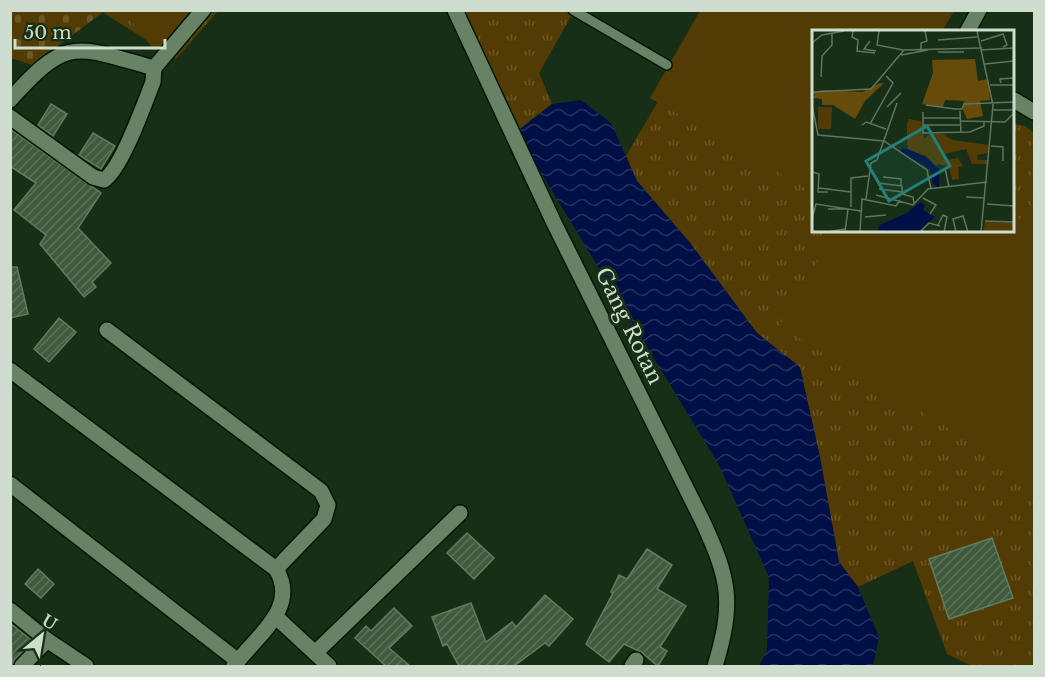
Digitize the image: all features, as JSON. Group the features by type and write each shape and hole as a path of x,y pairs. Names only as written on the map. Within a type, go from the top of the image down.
{"street":[{"path":"10,117 93,177 104,180 111,175 134,126 153,82 154,68 203,10"},
{"name":"Gang Rotan","path":"455,10 554,224 702,520 722,565 727,585 727,624 715,666"},
{"path":"968,30 979,10"},
{"path":"10,100 49,60 82,48 154,68"},
{"path":"1015,101 1035,112"},
{"path":"107,330 321,491 328,505 324,519 276,569"},
{"path":"10,370 276,569 284,581 284,597 275,616 236,664 10,484"},
{"path":"315,653 460,513"},
{"path":"10,610 47,640 86,666"},
{"path":"275,616 329,666"},
{"path":"22,666 47,640"}],"lane":[{"path":"576,12 626,37 667,65"}],"green space":[{"path":"11,11 101,11 102,13 32,65 11,58"},
{"path":"101,11 218,11 176,59"},
{"path":"123,11 189,11 155,51"},
{"path":"453,11 574,11 539,73 552,104 516,132"},
{"path":"700,11 942,11 931,30 812,30 812,192 650,98"},
{"path":"711,11 954,11 943,30 812,30 812,232 1015,232 1015,124 1025,126 1034,133 1034,666 972,666 947,654 913,561 858,587 839,562 820,457 800,368 757,333 691,244 637,181 626,156"},
{"path":"1015,216 1034,228 1034,480 779,326 835,232 1015,232"}],"water":[{"path":"581,100 611,123 637,181 691,244 757,333 800,367 820,457 839,562 858,587 879,637 873,666 759,666 767,650 769,577 719,465 516,132 552,104"}],"building":[{"path":"51,104 67,114 53,136 38,125"},
{"path":"10,129 101,193 78,228 111,263 92,282 96,287 84,297 40,244 46,235 14,210 36,183 10,166"},
{"path":"93,133 115,146 101,169 79,155"},
{"path":"10,267 17,267 28,314 10,318"},
{"path":"59,318 76,332 49,362 34,349"},
{"path":"467,533 494,558 474,579 447,553"},
{"path":"992,538 1013,598 949,619 929,559"},
{"path":"647,549 672,565 657,589 686,606 660,647 667,651 658,666 641,652 624,644 609,662 586,644 613,593 611,592 619,575 627,579"},
{"path":"38,569 54,584 41,598 25,584"},
{"path":"545,595 573,619 549,646 545,643 514,666 459,666 447,644 443,646 432,617 471,603 486,642 512,622 516,627"},
{"path":"394,608 412,626 389,648 410,666 386,666 355,638 366,626 371,631"},
{"path":"10,623 33,641 15,659 13,666"}]}
